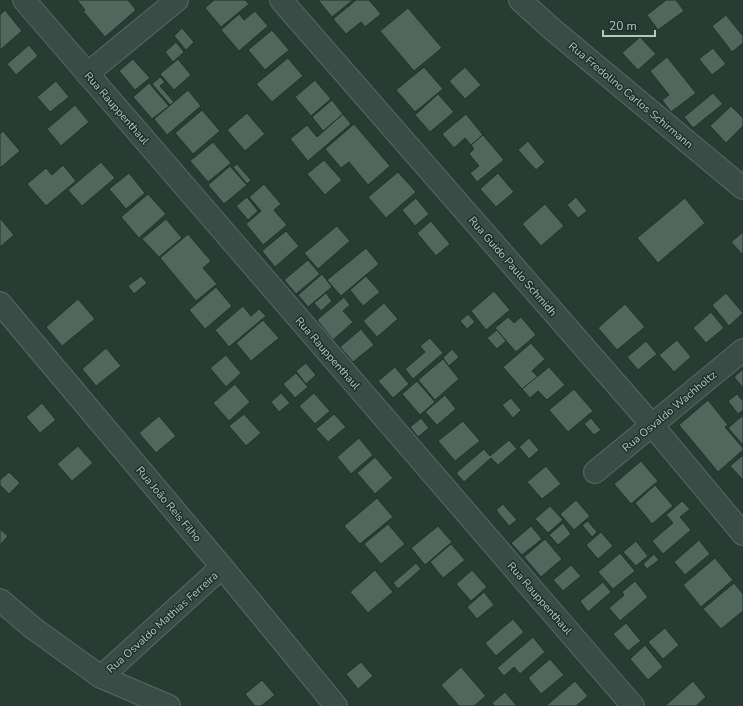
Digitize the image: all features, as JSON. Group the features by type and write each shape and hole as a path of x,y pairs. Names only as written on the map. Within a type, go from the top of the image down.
{"street":[{"name":"Rua Rauppenthaul","path":"24,0 633,706"},
{"path":"87,74 178,0"},
{"name":"Rua Guido Paulo Schmidh","path":"281,0 652,425 743,534"},
{"name":"Rua Fredolino Carlos Schirmann","path":"520,0 558,34 743,188"},
{"name":"Rua João Reis Filho","path":"0,303 222,567 336,706"},
{"name":"Rua Osvaldo Wachholtz","path":"595,472 743,350"},
{"name":"Rua Osvaldo Mathias Ferreira","path":"101,677 222,567"},
{"path":"0,600 33,628 101,677 169,706"}],"building":[{"path":"77,0 128,0 136,10 105,37 83,11 85,10"},
{"path":"214,0 245,0 249,4 221,27 205,8"},
{"path":"318,0 353,0 332,17"},
{"path":"356,0 369,0 381,14 365,27 361,22 346,34 333,19"},
{"path":"666,0 676,0 684,11 658,30 647,15"},
{"path":"408,8 442,48 414,71 380,31"},
{"path":"5,10 22,31 0,50 0,15"},
{"path":"255,11 268,26 239,51 221,30 239,14 244,20"},
{"path":"726,15 743,36 743,43 732,52 712,26"},
{"path":"182,28 194,42 186,50 174,36"},
{"path":"272,30 289,50 265,70 248,50"},
{"path":"640,37 656,54 638,70 622,53"},
{"path":"176,42 184,52 173,62 165,52"},
{"path":"29,45 38,56 16,75 7,64"},
{"path":"713,48 726,64 712,75 699,59"},
{"path":"667,57 696,93 671,112 662,100 669,95 650,71"},
{"path":"288,58 303,76 272,102 256,84"},
{"path":"133,59 150,78 135,90 119,71"},
{"path":"178,59 191,75 174,90 160,74"},
{"path":"424,67 443,89 415,112 396,90"},
{"path":"465,67 481,85 465,99 449,81"},
{"path":"160,77 165,82 160,86 174,102 170,105 152,84"},
{"path":"315,80 331,99 311,116 295,97"},
{"path":"56,81 69,97 50,112 37,97"},
{"path":"149,83 169,106 152,119 133,97"},
{"path":"188,90 201,106 167,135 154,119"},
{"path":"713,93 723,104 693,128 684,117"},
{"path":"438,94 454,112 430,132 415,115"},
{"path":"332,100 343,114 323,131 312,117"},
{"path":"75,105 89,122 61,146 47,129"},
{"path":"731,106 743,118 743,126 726,143 710,126"},
{"path":"202,110 220,131 193,154 175,133"},
{"path":"247,113 265,134 245,151 227,130"},
{"path":"343,114 351,124 308,161 290,139 307,125 317,137"},
{"path":"466,114 483,135 471,145 465,138 454,148 442,134"},
{"path":"354,124 390,166 368,185 349,162 341,168 325,149"},
{"path":"3,131 20,151 0,168 0,134"},
{"path":"483,135 504,160 477,182 470,173 479,166 469,154 474,149 471,145"},
{"path":"528,141 545,162 536,170 518,150"},
{"path":"213,142 231,163 208,182 190,161"},
{"path":"324,160 342,180 325,195 307,174"},
{"path":"101,162 115,178 82,206 68,190"},
{"path":"237,164 251,180 247,184 233,167"},
{"path":"63,165 76,181 46,206 27,184 46,168 52,175"},
{"path":"230,166 247,185 224,204 208,185"},
{"path":"398,172 416,192 386,218 368,197"},
{"path":"129,173 145,193 126,209 109,189"},
{"path":"498,173 514,192 496,207 480,189"},
{"path":"264,184 281,204 274,210 287,225 263,245 246,224 261,211 249,197"},
{"path":"148,194 166,214 139,238 121,217"},
{"path":"247,197 258,211 248,220 236,206"},
{"path":"576,197 587,211 578,218 567,205"},
{"path":"416,198 429,214 415,226 402,210"},
{"path":"685,198 705,223 658,263 637,238"},
{"path":"545,204 564,226 541,246 522,224"},
{"path":"0,218 14,235 0,247"},
{"path":"166,219 182,238 159,257 142,239"},
{"path":"431,221 450,244 436,256 417,233"},
{"path":"337,226 350,241 318,269 304,253"},
{"path":"286,231 299,246 275,267 262,251"},
{"path":"743,232 743,253 742,254 731,242"},
{"path":"188,234 211,261 203,268 217,284 196,301 160,258"},
{"path":"366,248 379,264 341,296 327,280"},
{"path":"308,260 320,274 296,294 284,280"},
{"path":"322,274 332,287 308,307 298,295"},
{"path":"141,276 147,283 134,294 128,286"},
{"path":"366,276 380,292 363,306 350,290"},
{"path":"216,287 232,306 205,329 189,310"},
{"path":"494,291 510,310 486,330 471,311"},
{"path":"326,293 332,301 321,311 314,303"},
{"path":"726,293 743,313 729,326 712,305"},
{"path":"344,297 350,305 343,311 353,322 333,340 317,320"},
{"path":"78,299 95,319 62,346 46,327"},
{"path":"384,303 398,319 377,337 363,321"},
{"path":"625,304 645,327 617,350 598,328"},
{"path":"243,306 251,316 259,309 266,316 229,347 215,330"},
{"path":"711,312 724,328 706,343 693,328"},
{"path":"468,314 475,322 467,329 460,321"},
{"path":"508,317 514,323 521,317 536,335 516,352 495,328"},
{"path":"263,320 279,338 251,361 236,343"},
{"path":"361,329 374,345 353,362 340,347"},
{"path":"497,330 506,341 497,349 487,338"},
{"path":"430,338 443,353 413,379 405,369 425,352 420,346"},
{"path":"677,340 691,357 674,372 659,355"},
{"path":"646,341 657,354 638,370 627,357"},
{"path":"531,343 545,359 532,371 538,377 522,389 503,367"},
{"path":"106,348 121,366 96,386 82,369"},
{"path":"452,349 459,357 449,366 443,358"},
{"path":"226,355 241,373 226,387 210,368"},
{"path":"443,359 459,379 435,400 418,380"},
{"path":"306,363 316,375 306,384 296,371"},
{"path":"395,367 409,384 393,398 378,381"},
{"path":"549,367 565,385 547,400 538,391 530,398 522,389"},
{"path":"743,369 743,388 734,377"},
{"path":"296,373 308,387 295,398 283,384"},
{"path":"417,381 435,402 420,415 402,394"},
{"path":"235,384 250,402 229,421 213,403"},
{"path":"574,389 593,411 568,432 549,410"},
{"path":"281,393 290,403 279,412 271,402"},
{"path":"314,393 330,411 315,424 299,406"},
{"path":"737,394 743,401 743,410 738,414 728,401"},
{"path":"445,395 456,409 437,425 425,412"},
{"path":"511,398 521,410 513,418 502,405"},
{"path":"708,400 728,425 725,427 743,448 743,450 718,472 679,425"},
{"path":"42,403 56,420 40,433 26,417"},
{"path":"244,414 261,433 246,446 229,426"},
{"path":"334,414 346,427 328,442 316,429"},
{"path":"159,416 176,436 156,453 139,433"},
{"path":"742,416 743,418 743,445 728,428"},
{"path":"421,418 429,428 418,437 410,427"},
{"path":"591,418 601,430 594,435 584,424"},
{"path":"463,421 480,441 455,461 438,441"},
{"path":"359,438 373,455 351,474 337,457"},
{"path":"529,438 539,450 529,459 519,447"},
{"path":"509,440 517,449 498,465 491,458 464,482 456,473 484,449 490,456"},
{"path":"78,446 93,463 72,481 57,464"},
{"path":"743,455 743,480 730,466"},
{"path":"375,457 393,478 375,494 357,473"},
{"path":"641,461 658,481 631,504 614,484"},
{"path":"546,466 561,484 542,499 527,482"},
{"path":"9,472 20,483 9,494 0,485 0,480"},
{"path":"655,485 673,506 652,524 635,503"},
{"path":"377,498 393,517 360,544 344,526"},
{"path":"576,500 590,516 574,530 560,514"},
{"path":"682,501 690,509 680,517 691,530 663,554 652,541 673,523 666,515"},
{"path":"503,504 517,520 509,526 496,510"},
{"path":"550,506 563,520 548,533 535,519"},
{"path":"588,521 597,532 592,537 582,525"},
{"path":"563,523 571,534 558,545 549,535"},
{"path":"388,524 405,544 381,564 364,544"},
{"path":"438,526 452,542 425,565 411,548"},
{"path":"531,526 542,539 522,555 511,543"},
{"path":"0,529 8,536 0,545"},
{"path":"601,532 613,546 598,559 586,545"},
{"path":"545,539 562,559 541,577 524,557"},
{"path":"699,540 710,554 685,575 674,562"},
{"path":"636,541 648,556 636,566 623,552"},
{"path":"451,544 465,560 443,578 430,562"},
{"path":"620,553 635,571 613,589 598,572"},
{"path":"654,554 659,560 647,569 643,564"},
{"path":"715,558 733,580 701,607 683,585"},
{"path":"416,563 421,569 398,589 393,583"},
{"path":"571,565 581,576 563,591 553,580"},
{"path":"375,570 393,592 368,613 350,592"},
{"path":"472,570 487,587 471,601 456,584"},
{"path":"635,581 648,597 620,621 609,608 624,595 622,592"},
{"path":"603,582 611,592 588,612 580,601"},
{"path":"734,583 743,594 743,611 721,629 703,609"},
{"path":"484,592 494,605 477,619 467,607"},
{"path":"513,619 524,632 496,656 485,643"},
{"path":"626,623 641,641 628,651 613,634"},
{"path":"665,628 679,645 663,659 648,642"},
{"path":"533,637 545,652 520,674 514,667 504,676 497,668"},
{"path":"645,645 663,667 648,680 630,659"},
{"path":"550,659 564,675 541,694 528,678"},
{"path":"361,662 373,676 358,689 346,674"},
{"path":"461,667 486,696 474,706 459,706 441,685"},
{"path":"262,680 275,695 261,706 255,706 245,694"},
{"path":"575,681 588,696 576,706 546,706"},
{"path":"693,681 706,697 696,706 665,706"},
{"path":"505,692 517,706 495,706 492,703"}]}
